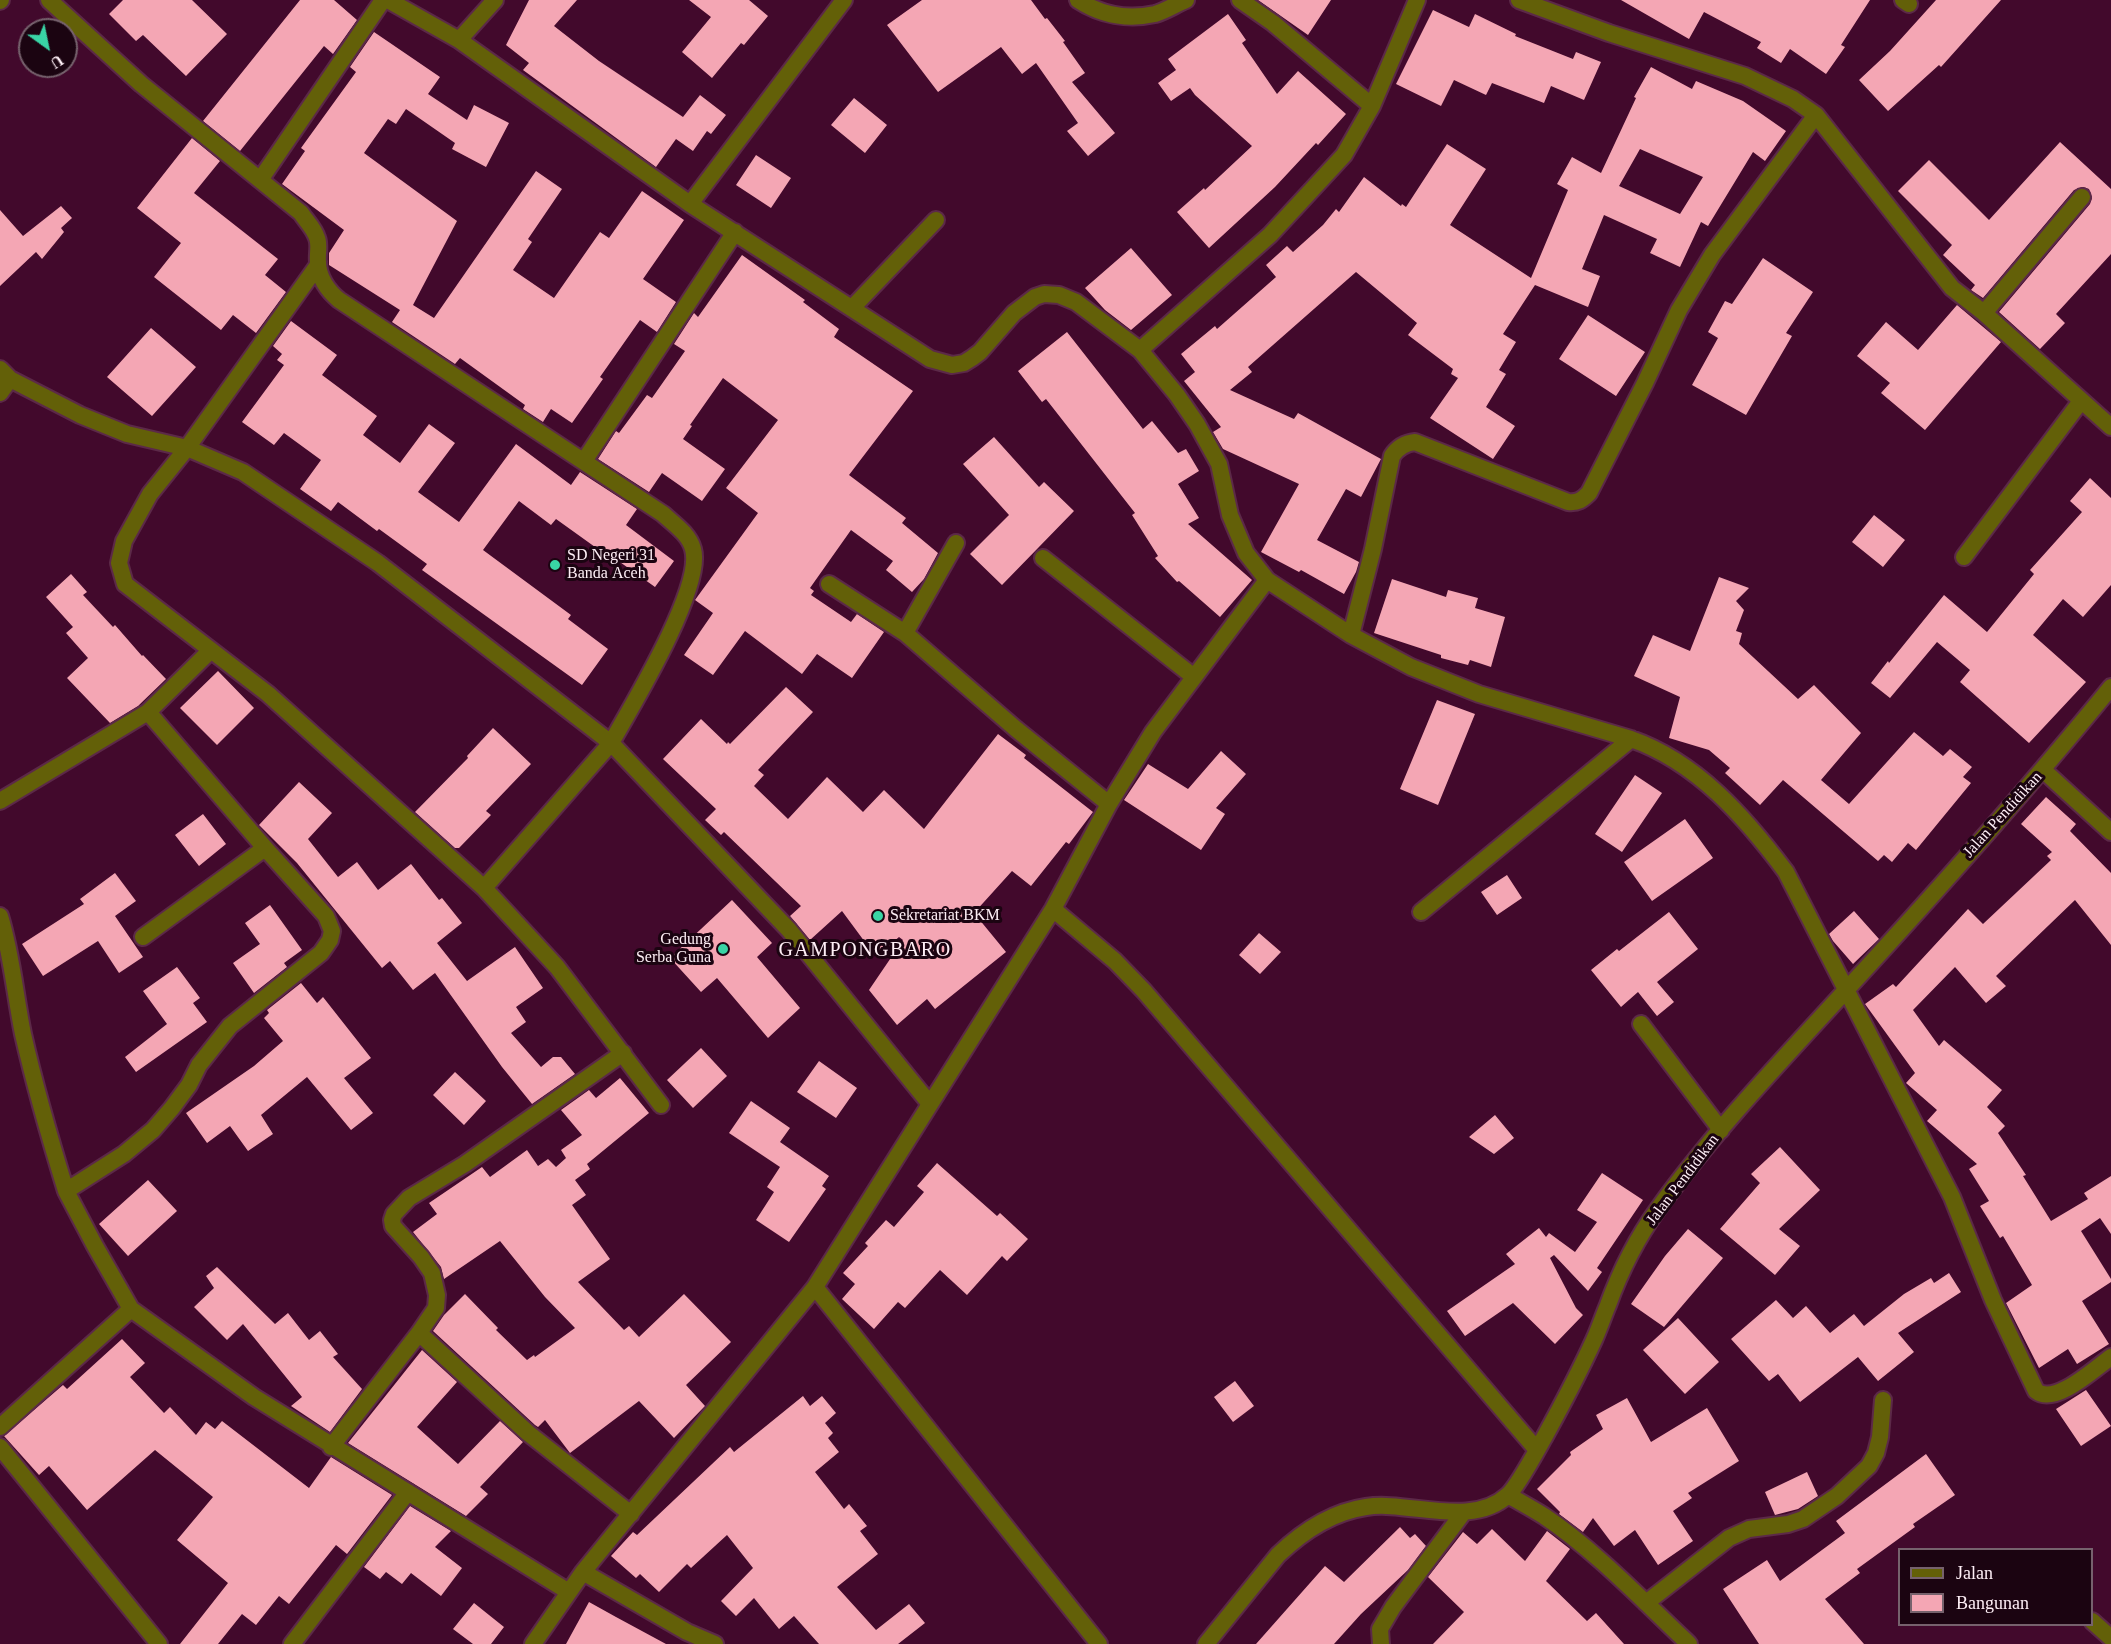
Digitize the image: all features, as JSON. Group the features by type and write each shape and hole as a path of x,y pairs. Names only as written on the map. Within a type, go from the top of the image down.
{"street":[{"path":"49,0 141,84 301,213 315,231 318,240 318,265 330,292 339,300 663,514 684,533 693,548 694,562 685,600 642,687 611,742 484,888"},
{"path":"260,180 383,0"},
{"path":"388,0 459,40 690,204 930,359 952,365 964,363 980,352 1014,313 1035,297 1044,294 1059,295 1076,302 1140,350 1177,395 1211,447 1219,464 1230,515 1246,553 1267,580 1351,634 1411,667 1479,694 1631,739 1653,747 1678,761 1726,802 1766,845 1786,872 1952,1197 1993,1300 2036,1391 2040,1395 2062,1392 2111,1357"},
{"path":"459,40 495,0"},
{"path":"690,204 844,0"},
{"path":"1078,0 1093,10 1128,17 1156,14 1186,0"},
{"path":"1240,0 1273,23 1372,106"},
{"path":"1140,350 1270,235 1344,155 1372,106 1417,0"},
{"path":"1519,0 1609,33 1745,76 1793,99 1816,114 1952,288 1984,313 2111,428"},
{"path":"1351,634 1395,451 1405,444 1415,442 1568,502 1576,503 1581,500 1588,493 1645,383 1679,310 1712,255 1816,114"},
{"path":"1984,313 2082,197"},
{"path":"852,308 936,220"},
{"path":"584,461 735,232"},
{"path":"318,265 187,448 150,494 124,541 119,563 125,584 268,694 484,888 557,967 661,1105"},
{"path":"0,393 5,374 80,415 127,434 187,448 243,472 378,563 611,742 789,930 930,1104"},
{"path":"1964,557 2081,401"},
{"path":"905,633 956,543"},
{"path":"1043,558 1194,676"},
{"path":"533,1644 583,1572 815,1287 1053,909 1109,804 1153,732 1267,580"},
{"path":"829,584 905,633 1016,729 1109,804"},
{"path":"0,801 148,712 211,650"},
{"name":"Jalan Pendidikan","path":"1508,1495 1567,1397 1596,1337 1626,1265 1656,1212 1782,1058 2043,770 2111,687"},
{"path":"66,1191 124,1154 153,1130 172,1108 189,1085 199,1065 230,1026 321,953 330,940 332,931 326,916 148,712"},
{"path":"1421,912 1631,739"},
{"path":"2043,770 2111,832"},
{"path":"143,937 265,848"},
{"path":"1053,909 1115,961 1144,991 1537,1450"},
{"path":"0,916 9,943 23,1033 44,1118 66,1191 131,1309 254,1397 569,1592"},
{"path":"1641,1023 1721,1130"},
{"path":"331,1446 436,1308 436,1286 432,1273 393,1226 394,1214 409,1198 465,1164 622,1053"},
{"path":"815,1287 1099,1644"},
{"path":"0,1426 131,1309"},
{"path":"419,1333 528,1433 631,1514"},
{"path":"1646,1603 1729,1538 1749,1529 1788,1524 1803,1519 1837,1496 1869,1466 1876,1453 1880,1437 1883,1400"},
{"path":"0,1448 159,1644"},
{"path":"292,1644 408,1492"},
{"path":"1206,1644 1278,1555 1292,1542 1330,1518 1368,1506 1464,1513 1492,1505 1508,1495 1545,1516 1571,1537 1689,1644"},
{"path":"1381,1644 1380,1629 1393,1607 1464,1513"},
{"path":"583,1572 687,1632 715,1644"},
{"path":"2093,1623 2111,1638"}],"building":[{"path":"123,0 192,0 227,34 186,76 143,35 136,41 109,14"},
{"path":"300,0 334,0 357,20 333,54 324,46 240,151 203,121"},
{"path":"529,0 577,0 554,26 599,61 683,117 700,95 726,115 711,134 707,131 693,151 676,139 656,167 523,70 529,63 506,45"},
{"path":"689,0 749,0 768,16 744,45 741,43 712,78 682,52 711,17"},
{"path":"922,0 1031,0 1065,41 1063,42 1085,73 1072,82 1115,133 1088,156 1067,131 1078,123 1036,63 1022,74 1001,47 938,92 887,25"},
{"path":"1258,0 1331,0 1308,35"},
{"path":"1621,0 1870,0 1841,45 1845,47 1826,74 1790,49 1781,63 1757,48 1761,42 1704,12 1689,39"},
{"path":"1936,0 2001,0 1941,67 1939,65 1888,111 1859,80 1890,51"},
{"path":"1433,10 1469,27 1475,14 1516,34 1515,36 1573,59 1576,52 1601,62 1584,100 1551,86 1544,103 1492,83 1486,95 1454,80 1441,106 1396,84"},
{"path":"1228,14 1246,40 1242,43 1277,94 1298,71 1346,114 1318,145 1316,143 1275,187 1209,248 1177,212 1204,188 1205,190 1252,146 1190,88 1171,101 1158,83 1176,70 1168,59"},
{"path":"374,32 440,77 428,94 467,120 474,105 509,123 486,167 452,149 455,143 406,109 396,124 388,119 364,153 457,221 413,305 434,318 536,171 562,189 528,239 532,242 513,270 554,298 600,232 609,238 642,191 684,220 643,279 676,302 657,332 640,320 600,377 603,379 572,423 551,409 543,422 523,409 525,405 460,358 455,364 392,322 400,310 329,265 329,253 344,230 282,184 305,151 301,148 356,72 350,67"},
{"path":"1651,67 1692,89 1696,81 1743,101 1786,131 1765,161 1753,152 1708,226 1701,222 1680,267 1650,253 1657,239 1604,215 1582,269 1600,276 1588,307 1535,285 1503,334 1516,342 1499,370 1506,374 1486,407 1515,426 1493,459 1430,418 1458,378 1451,374 1453,369 1408,335 1417,323 1356,272 1248,367 1252,372 1230,390 1294,419 1298,413 1381,459 1361,497 1346,489 1317,540 1359,562 1356,572 1344,594 1301,570 1299,572 1261,552 1299,484 1223,449 1213,432 1221,427 1184,381 1195,372 1181,354 1215,326 1217,329 1276,277 1266,265 1287,246 1293,252 1323,225 1336,209 1339,212 1364,177 1401,206 1402,204 1406,207 1447,144 1486,169 1450,225 1531,278 1568,190 1557,184 1572,157 1601,173 1636,98 1634,97","holes":["1640,149 1703,177 1680,214 1619,186"]},
{"path":"854,98 887,125 865,153 831,125"},
{"path":"192,138 220,161 194,193 278,259 265,275 286,292 256,333 233,315 221,330 154,277 181,243 137,208"},
{"path":"2060,142 2111,189 2111,254 2056,314 2065,323 2040,349 1999,312 2090,204 2092,198 2089,189 2083,187 2074,190 1983,298 1971,290 1975,285 1943,255 1952,245 1898,191 1929,160 1989,220"},
{"path":"756,155 791,178 771,208 736,185"},
{"path":"61,206 72,218 61,228 64,232 42,259 36,252 0,286 0,210 23,236"},
{"path":"1131,248 1172,295 1131,330 1105,310 1085,288"},
{"path":"742,255 805,300 803,302 839,329 834,337 913,391 849,475 906,518 902,523 938,553 924,579 912,592 886,570 893,561 851,530 810,588 814,591 811,595 851,622 857,614 884,632 852,678 817,654 802,674 745,631 713,675 684,655 713,613 695,600 758,513 726,488 778,420 723,378 690,425 692,426 683,439 725,469 702,501 662,473 649,492 598,459 616,431 619,433 647,395 652,398 685,351 674,344 694,313 698,317"},
{"path":"1763,258 1813,292 1786,333 1792,336 1746,415 1692,385 1718,338 1708,332 1725,301 1732,304"},
{"path":"1957,305 2001,342 1925,430 1881,393 1890,383 1857,356 1886,322 1918,350"},
{"path":"1588,315 1645,352 1616,396 1559,359"},
{"path":"291,321 337,355 322,375 377,416 363,435 400,463 429,424 455,443 418,492 459,522 516,444 571,485 580,472 637,509 626,525 674,561 655,587 556,519 551,525 519,501 483,550 571,615 568,619 608,649 582,685 422,570 427,564 379,529 377,531 338,502 331,511 300,489 321,460 284,433 274,445 242,422 284,365 277,360 282,354 273,346"},
{"path":"151,328 196,367 152,416 107,377"},
{"path":"1067,332 1143,429 1152,421 1178,453 1186,449 1199,471 1178,484 1199,518 1188,524 1252,580 1220,617 1179,581 1177,582 1155,558 1158,556 1132,515 1135,513 1046,399 1042,402 1018,371"},
{"path":"994,437 1039,487 1044,482 1074,511 1002,585 970,554 1009,515 963,464"},
{"path":"2090,478 2111,498 2111,585 2083,617 2063,599 2033,635 2086,682 2029,743 1960,682 1970,670 1937,642 1890,698 1871,683 1944,595 1987,632 2034,574 2030,570 2082,512 2070,501"},
{"path":"1874,515 1905,540 1883,567 1852,542"},
{"path":"71,574 87,592 83,595 166,679 138,706 110,723 67,678 88,658 66,633 73,627 46,597"},
{"path":"1719,577 1749,588 1736,601 1744,610 1736,631 1742,633 1739,644 1798,699 1814,685 1861,733 1821,780 1849,804 1914,732 1943,756 1950,749 1972,767 1963,777 1971,783 1916,850 1908,843 1892,862 1884,855 1878,861 1783,780 1760,805 1725,773 1730,768 1709,750 1669,738 1680,697 1634,676 1653,635 1690,651"},
{"path":"1392,579 1446,597 1448,590 1478,598 1475,608 1505,617 1491,667 1470,660 1468,665 1441,658 1441,655 1374,633"},
{"path":"218,671 254,708 217,745 180,708"},
{"path":"786,687 813,712 758,770 764,775 754,786 788,819 827,777 863,812 884,790 924,829 998,734 1026,755 1024,758 1093,812 1069,844 1066,842 1031,886 1012,871 974,913 1006,952 935,1009 927,999 897,1025 869,990 903,940 899,937 876,957 842,911 810,940 790,916 801,906 724,832 721,835 705,820 716,809 663,759 701,719 727,744 728,742 730,744"},
{"path":"1437,700 1475,714 1438,805 1400,789"},
{"path":"493,728 531,764 486,811 491,815 459,848 455,848 415,812 468,758 467,756"},
{"path":"1221,751 1246,774 1216,808 1225,814 1201,850 1124,800 1148,764 1188,789"},
{"path":"1635,775 1662,793 1622,852 1595,834"},
{"path":"299,782 332,813 308,839 338,877 357,862 378,890 411,864 439,900 442,898 462,923 437,943 467,981 515,947 543,988 516,1007 526,1022 511,1033 541,1067 553,1057 561,1057 575,1074 532,1104 502,1067 435,973 413,990 390,961 382,968 297,863 259,825"},
{"path":"2046,797 2076,824 2070,831 2111,873 2111,945 2075,900 1996,976 2006,986 1986,1003 1955,967 1913,1010 1939,1046 1944,1040 2002,1090 1987,1107 2005,1126 1998,1133 2026,1175 2023,1176 2051,1221 2088,1199 2084,1193 2111,1176 2111,1234 2100,1218 2081,1231 2111,1279 2111,1282 2082,1301 2109,1344 2077,1364 2068,1349 2039,1368 2006,1303 2032,1285 2003,1236 2000,1238 1980,1206 1989,1201 1969,1169 1977,1164 1927,1121 1937,1110 1906,1083 1915,1073 1865,1004 1893,984 1896,987 1968,909 1983,924 2051,860 2047,856 2052,852 2021,824"},
{"path":"203,814 226,844 199,866 175,835"},
{"path":"1685,819 1713,858 1652,901 1624,862"},
{"path":"115,873 136,901 115,916 143,957 119,973 98,941 43,976 22,944 84,904 80,899"},
{"path":"1507,875 1522,898 1497,915 1481,892"},
{"path":"732,900 772,943 757,957 800,1008 768,1038 717,978 701,992 670,958"},
{"path":"270,905 302,950 284,963 287,967 254,993 233,963 260,944 245,923"},
{"path":"1854,911 1879,939 1853,964 1829,934"},
{"path":"1669,912 1698,949 1657,982 1674,1002 1657,1016 1638,992 1621,1007 1591,970"},
{"path":"1259,933 1281,952 1260,974 1239,955"},
{"path":"177,967 200,998 193,1003 207,1022 136,1072 125,1057 167,1024 143,991"},
{"path":"301,983 317,1003 323,997 371,1058 344,1078 373,1113 351,1130 307,1077 261,1115 273,1134 248,1151 230,1126 207,1143 186,1113 254,1066 283,1041 264,1018 269,1013 267,1010"},
{"path":"701,1048 727,1076 693,1108 667,1080"},
{"path":"819,1061 857,1088 836,1118 797,1092"},
{"path":"455,1072 486,1101 464,1125 433,1095"},
{"path":"620,1078 649,1113 587,1164 590,1169 575,1180 586,1195 572,1205 610,1259 578,1282 624,1330 629,1326 639,1337 684,1294 731,1342 686,1385 705,1406 674,1438 639,1401 570,1453 545,1420 538,1427 535,1425 433,1331 444,1315 465,1294 498,1328 496,1330 527,1360 534,1355 535,1357 575,1328 545,1297 500,1241 444,1279 441,1267 413,1232 437,1214 429,1203 482,1167 490,1177 527,1150 538,1166 548,1159 556,1167 566,1158 561,1150 582,1135 561,1110 589,1090 596,1098"},
{"path":"751,1101 790,1128 780,1142 829,1176 822,1186 826,1189 789,1242 756,1220 774,1192 767,1187 780,1167 729,1133"},
{"path":"1495,1115 1514,1138 1494,1154 1469,1137"},
{"path":"1780,1147 1820,1190 1779,1229 1800,1246 1775,1275 1720,1229 1760,1183 1751,1174"},
{"path":"937,1163 997,1216 1000,1213 1028,1239 1007,1261 1002,1256 967,1295 940,1270 905,1308 898,1302 874,1329 842,1299 855,1284 843,1273 868,1246 865,1243 886,1220 894,1227 924,1192 917,1186"},
{"path":"1602,1173 1643,1200 1597,1268 1602,1272 1588,1291 1554,1255 1550,1258 1576,1308 1583,1315 1555,1344 1513,1303 1465,1336 1447,1311 1515,1264 1506,1254 1539,1228 1546,1237 1549,1233 1575,1252 1597,1222 1577,1210"},
{"path":"148,1180 177,1211 128,1256 99,1224"},
{"path":"1688,1229 1723,1258 1664,1327 1631,1304 1665,1256"},
{"path":"217,1267 275,1324 288,1313 309,1340 320,1331 338,1354 333,1357 362,1389 330,1432 291,1406 302,1397 243,1324 227,1340 194,1307 214,1288 206,1276"},
{"path":"1949,1273 1961,1292 1898,1333 1914,1352 1878,1381 1858,1357 1800,1402 1778,1374 1769,1381 1731,1339 1776,1300 1793,1318 1806,1306 1830,1333 1854,1314 1864,1326 1904,1294 1931,1278 1934,1283"},
{"path":"1678,1318 1719,1362 1685,1394 1643,1350"},
{"path":"122,1339 145,1363 130,1377 164,1413 170,1407 196,1435 206,1422 215,1429 222,1421 309,1488 331,1457 392,1495 347,1554 336,1545 289,1604 279,1596 256,1625 242,1614 218,1644 180,1644 228,1583 177,1540 213,1497 155,1450 87,1510 49,1466 39,1475 4,1436 63,1385 67,1389"},
{"path":"422,1350 457,1382 417,1427 458,1464 500,1421 523,1442 480,1487 488,1494 466,1516 348,1443"},
{"path":"1235,1381 1254,1406 1233,1422 1214,1397"},
{"path":"2086,1390 2111,1426 2081,1446 2056,1409"},
{"path":"803,1396 810,1406 822,1396 836,1413 825,1423 833,1433 828,1438 839,1452 815,1472 844,1509 849,1504 867,1526 860,1531 878,1554 837,1587 876,1630 909,1604 925,1623 898,1644 819,1644 794,1616 779,1629 754,1598 736,1616 721,1601 753,1568 727,1535 691,1568 687,1564 659,1592 640,1574 636,1578 611,1556 633,1532 637,1535 730,1447 734,1452"},
{"path":"1627,1398 1651,1442 1707,1408 1739,1461 1688,1493 1692,1498 1673,1511 1693,1541 1658,1565 1635,1530 1614,1546 1593,1518 1583,1532 1559,1514 1560,1512 1537,1489 1571,1455 1570,1452 1603,1429 1596,1415"},
{"path":"1926,1454 1955,1495 1913,1524 1915,1527 1857,1569 1860,1573 1825,1599 1864,1644 1759,1644 1723,1589 1767,1560 1780,1581 1845,1533 1836,1521"},
{"path":"1807,1472 1818,1496 1798,1509 1775,1515 1765,1492"},
{"path":"410,1506 451,1531 435,1547 462,1568 441,1596 411,1573 402,1584 386,1572 380,1579 364,1567"},
{"path":"1400,1527 1410,1538 1415,1534 1426,1546 1408,1570 1361,1614 1334,1644 1256,1644 1325,1566 1344,1582"},
{"path":"1492,1529 1525,1561 1547,1531 1570,1549 1546,1581 1587,1621 1596,1613 1624,1644 1433,1644 1464,1612 1428,1577 1463,1532 1477,1544"},
{"path":"589,1602 616,1617 666,1644 566,1644"},
{"path":"474,1603 504,1627 491,1644 473,1644 453,1629"}],"place":[{"name":"SD Negeri 31 Banda Aceh","path":"555,565"},
{"name":"Sekretariat BKM","path":"878,916"},
{"name":"Gedung Serba Guna","path":"723,949"}],"district":[{"name":"GAMPONGBARO","path":"865,951"}]}
